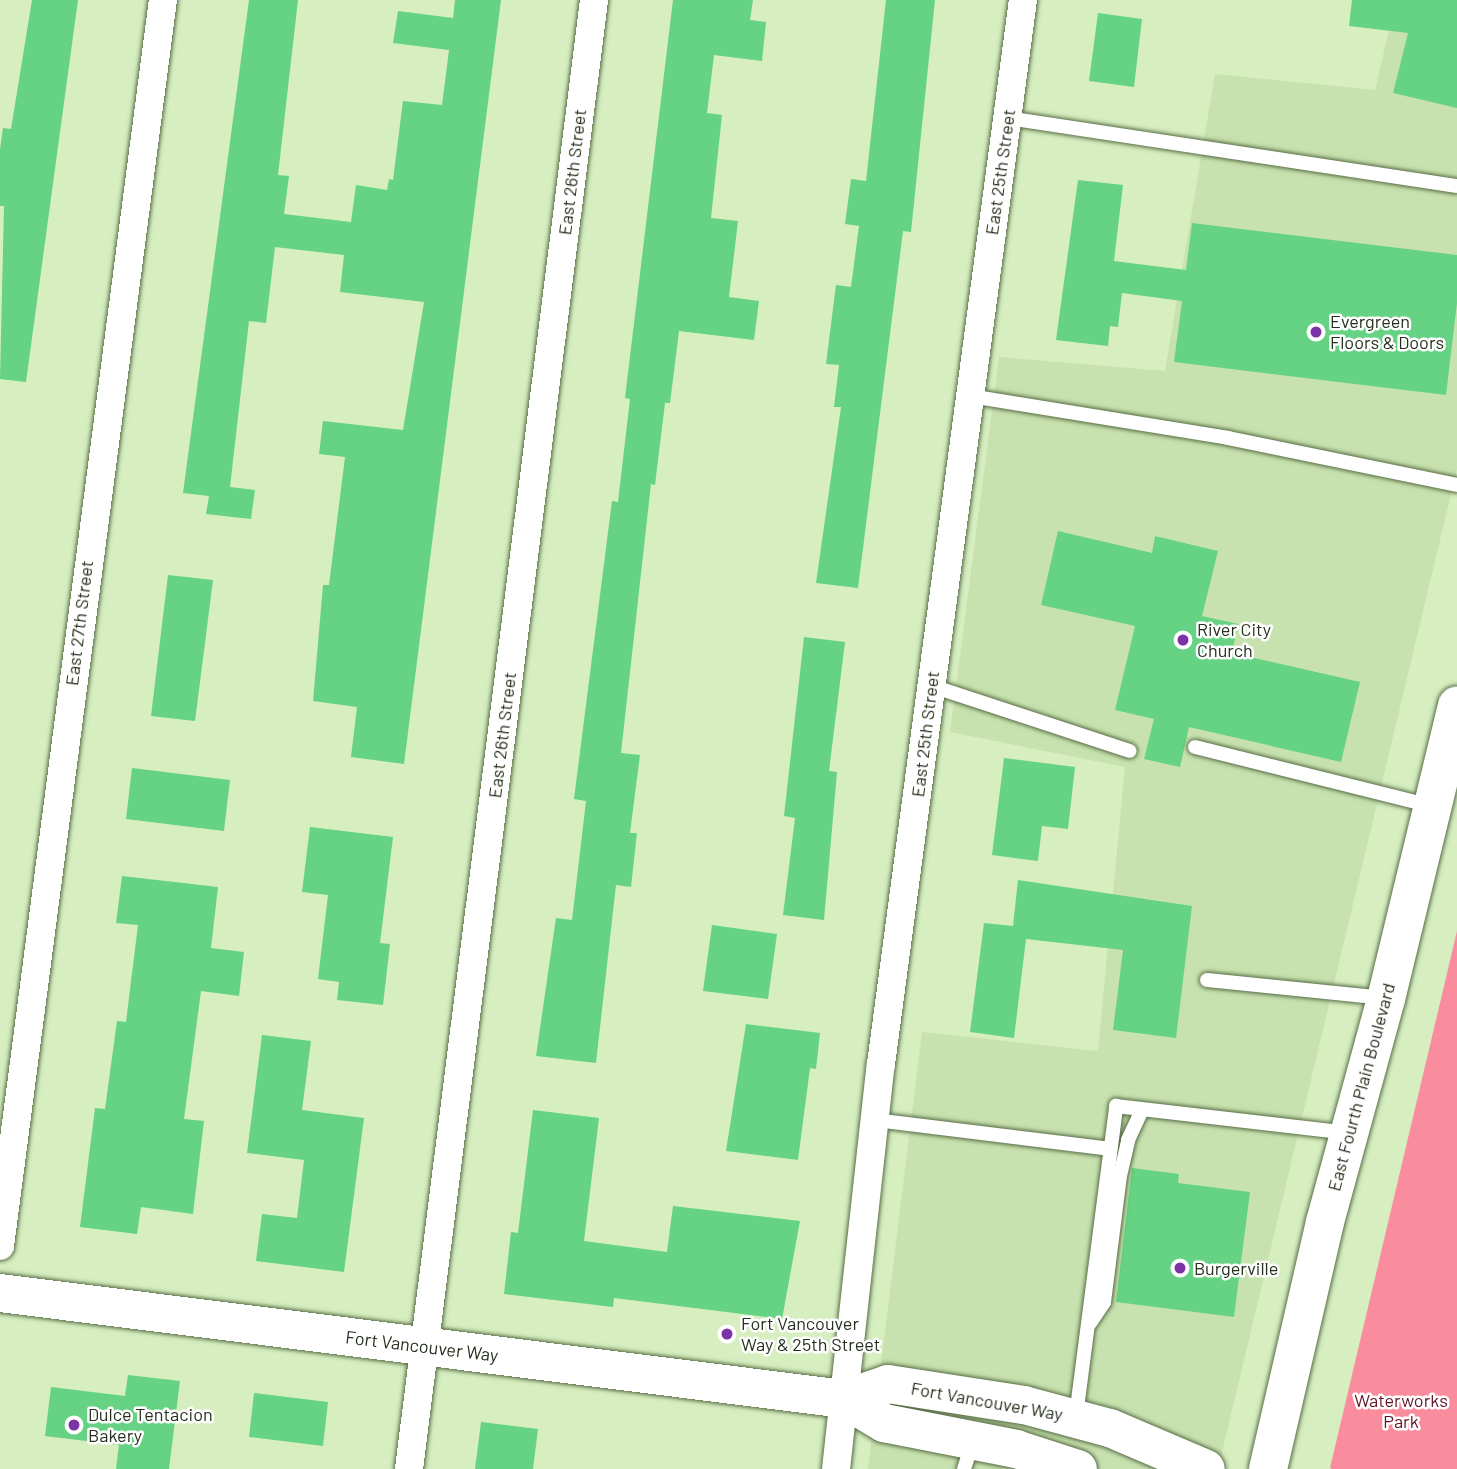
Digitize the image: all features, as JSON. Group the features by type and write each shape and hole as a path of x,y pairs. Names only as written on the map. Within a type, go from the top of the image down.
{"street":[{"name":"East 27th Street","path":"0,1246 163,0"},
{"name":"East 26th Street","path":"409,1469 594,0"},
{"name":"East 25th Street","path":"836,1469 875,1120 1023,0"},
{"name":"East Fourth Plain Boulevard","path":"1268,1469 1457,705"},
{"name":"Fort Vancouver Way","path":"0,1293 844,1399 884,1423 969,1455 1078,1469"},
{"name":"Fort Vancouver Way","path":"844,1399 888,1384 976,1395 1076,1418 1206,1469"}],"lane":[{"path":"1007,117 1457,186"},
{"path":"970,396 1228,438 1457,485"},
{"path":"932,686 1130,751"},
{"path":"1195,747 1433,807"},
{"path":"1207,979 1386,999"},
{"path":"1076,1418 1116,1106 1350,1133"},
{"path":"1088,1324 1104,1302 1120,1176 1128,1140 1142,1110"},
{"path":"875,1120 1111,1149"}],"shaded area":[{"path":"1396,0 1457,0 1457,469 1218,1469 868,1469 922,1032 1098,1051 1125,767 950,732 999,357 1165,371 1215,74 1375,90"}],"green space":[{"name":"Waterworks Park","path":"1457,931 1457,1469 1332,1469 1330,1468"}],"building":[{"path":"32,0 78,0 26,382 0,379 4,206 0,206 0,149 3,128 11,129"},
{"path":"249,0 298,0 278,175 289,176 284,214 351,222 356,185 387,190 389,179 393,180 403,101 442,105 449,50 393,43 398,11 453,18 455,0 501,0 404,764 351,757 357,707 313,701 323,585 329,585 345,457 319,454 323,421 403,430 424,302 340,292 344,255 275,247 266,323 249,321 230,487 255,490 251,519 206,514 209,496 183,493"},
{"path":"673,0 753,0 750,20 766,22 762,61 714,55 707,113 722,115 711,218 738,221 729,297 759,301 754,340 679,331 670,403 665,403 655,485 651,484 621,753 640,755 630,833 637,833 631,887 616,885 596,1063 536,1056 556,918 572,920 586,801 574,799 612,501 618,502 630,399 625,398"},
{"path":"886,0 935,0 911,232 903,231 858,588 816,583 841,407 834,407 839,365 826,364 836,285 851,287 859,226 845,224 851,179 866,181"},
{"path":"1352,0 1457,0 1457,108 1393,93 1408,33 1349,26"},
{"path":"1098,13 1142,19 1134,87 1089,81"},
{"name":"Evergreen Floors & Doors","path":"1078,180 1123,185 1114,261 1186,270 1192,223 1457,255 1457,303 1446,395 1174,362 1182,301 1122,293 1118,327 1110,326 1108,346 1056,340"},
{"name":"River City Church","path":"1058,531 1152,553 1155,536 1218,551 1202,616 1238,624 1232,653 1360,682 1341,762 1189,727 1180,767 1144,759 1154,719 1115,710 1135,626 1041,605"},
{"path":"168,575 213,580 195,721 151,716"},
{"path":"804,637 845,642 829,771 837,772 824,920 783,915 795,818 784,816"},
{"path":"1004,758 1075,767 1068,829 1042,826 1038,861 992,855"},
{"path":"132,768 230,780 224,831 126,819"},
{"path":"310,827 393,837 380,943 390,944 383,1005 337,1000 339,982 318,979 328,895 302,892"},
{"path":"122,876 218,887 211,948 244,952 239,996 201,991 184,1119 204,1121 193,1214 141,1207 137,1234 80,1227 95,1108 105,1109 117,1021 126,1022 138,925 116,923"},
{"path":"1018,880 1192,906 1176,1038 1113,1030 1123,950 1026,939 1014,1038 970,1032 984,923 1013,926"},
{"path":"712,925 777,934 768,999 703,991"},
{"path":"746,1024 820,1033 816,1069 810,1068 798,1160 726,1151"},
{"path":"262,1035 311,1041 302,1110 364,1118 344,1272 256,1261 262,1214 297,1218 304,1160 247,1153"},
{"path":"533,1110 599,1118 584,1241 667,1252 673,1206 800,1221 782,1319 614,1298 613,1307 504,1294 511,1232 518,1233"},
{"name":"Burgerville","path":"1132,1168 1179,1174 1178,1183 1250,1192 1234,1317 1116,1302"},
{"name":"Dulce Tentacion Bakery","path":"128,1375 180,1381 169,1469 116,1469 119,1445 45,1436 51,1387 125,1396"},
{"path":"254,1393 328,1402 323,1446 249,1437"},
{"path":"481,1422 538,1429 533,1469 475,1469"}],"place":[{"name":"Evergreen Floors & Doors","path":"1316,332"},
{"name":"River City Church","path":"1183,640"},
{"name":"Burgerville","path":"1180,1268"},
{"name":"Fort Vancouver Way & 25th Street","path":"727,1334"},
{"name":"Dulce Tentacion Bakery","path":"74,1425"}]}
